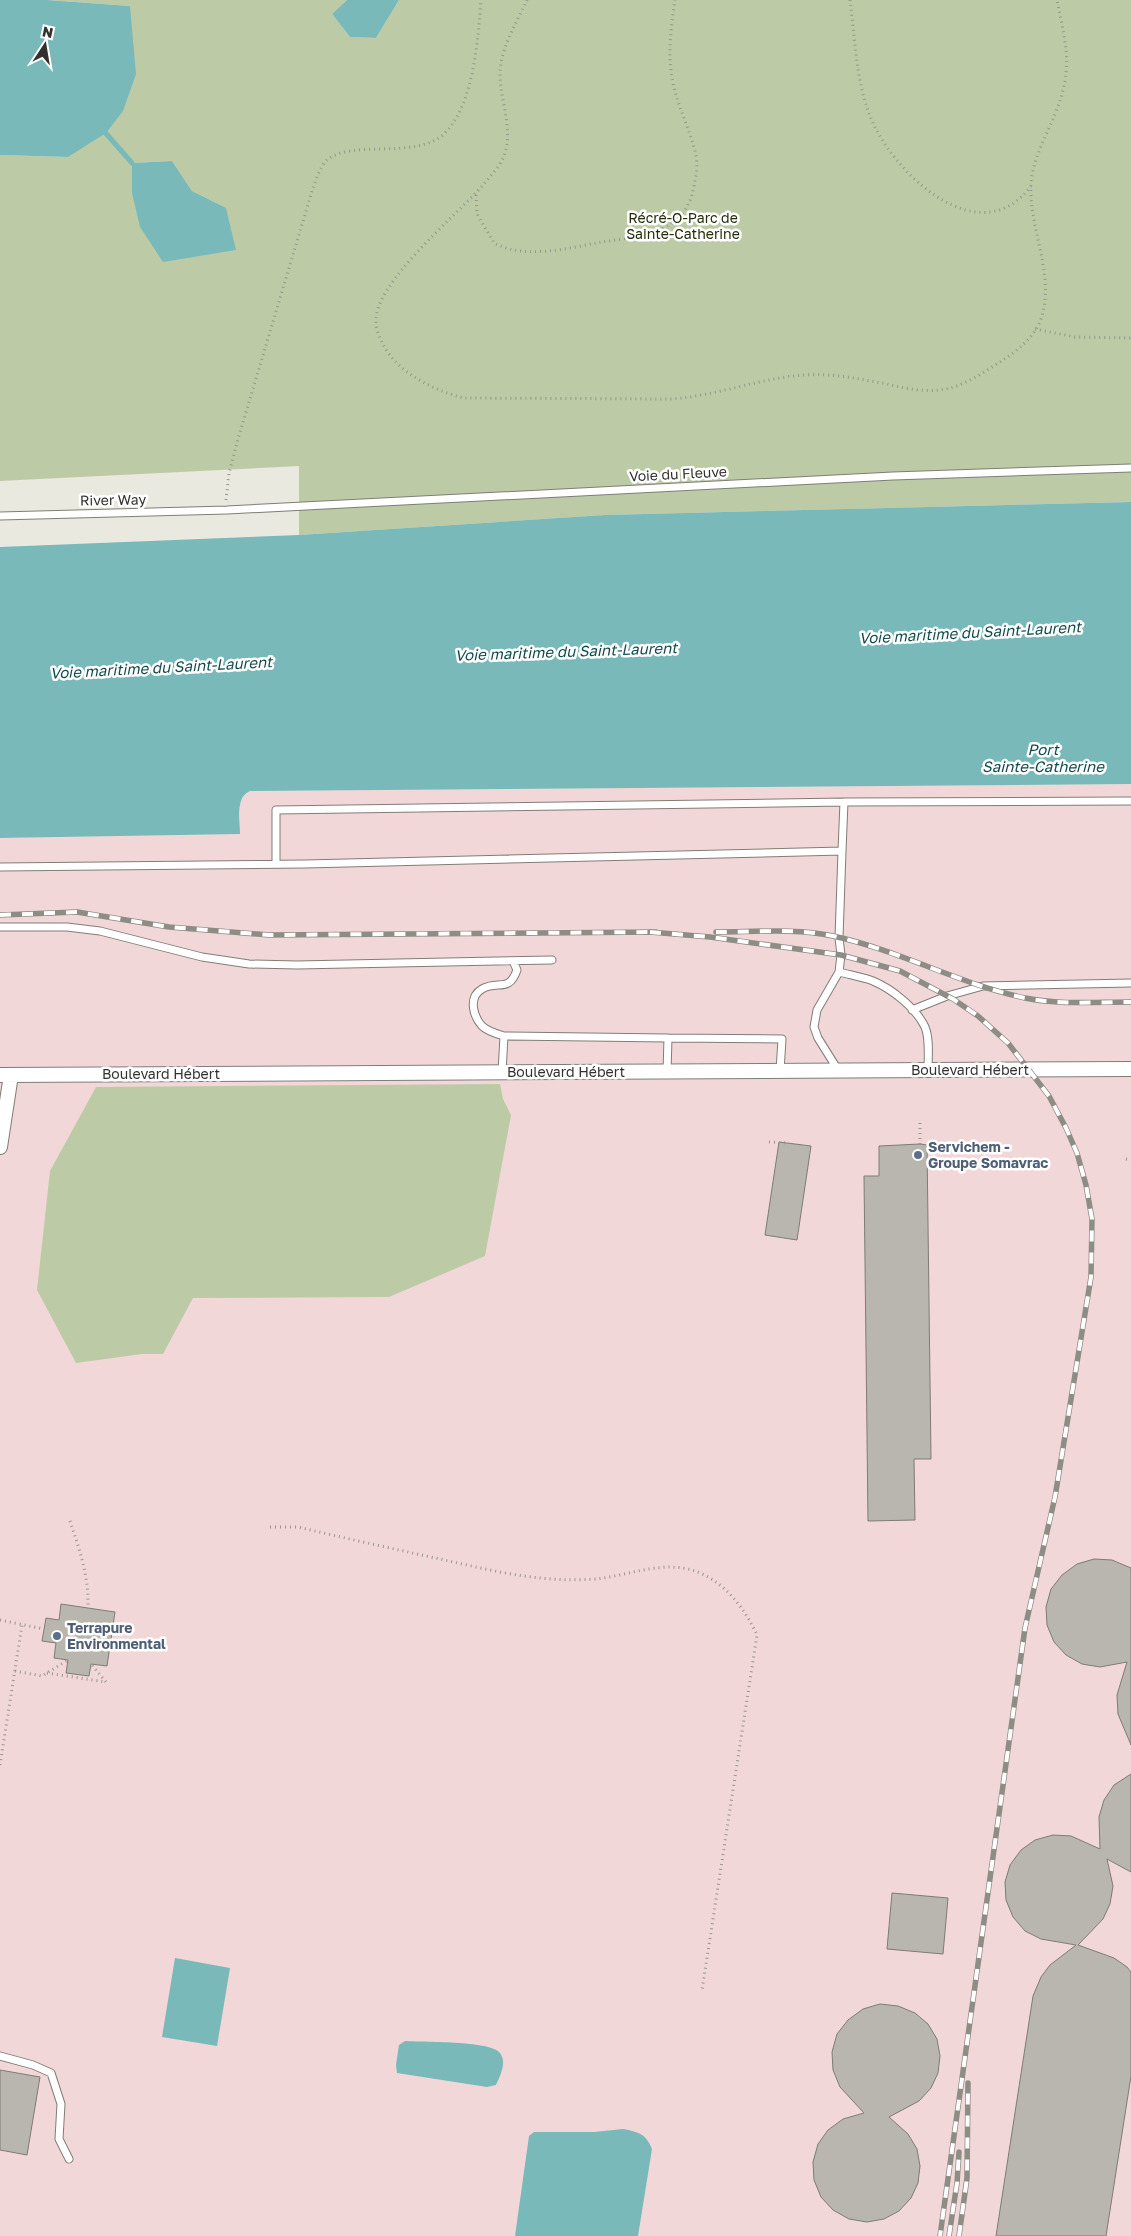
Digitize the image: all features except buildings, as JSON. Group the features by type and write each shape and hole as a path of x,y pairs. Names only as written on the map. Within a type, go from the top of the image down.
{"street":[{"name":"Boulevard Hébert","path":"5,1075 1131,1069"},
{"path":"0,1147 5,1075"}],"lane":[{"name":"Voie du Fleuve","path":"227,510 873,477 1131,468"},
{"name":"River Way","path":"0,516 227,510"},
{"path":"276,864 276,810 844,802 1131,801"},
{"path":"838,1070 818,1038 814,1026 817,1010 839,972 844,802"},
{"path":"0,867 276,864 842,851"},
{"path":"0,927 66,927 92,930 202,957 249,964 297,965 552,960"},
{"path":"513,960 517,970 514,979 507,984 483,988 476,994 473,1003 474,1014 483,1028 504,1036 782,1039 780,1071"},
{"path":"839,972 873,981 892,992 912,1010 925,1027 928,1044 928,1070"},
{"path":"912,1010 947,996 983,986 1131,983"},
{"path":"502,1072 504,1036"},
{"path":"667,1072 668,1038"},
{"path":"0,2056 46,2069 51,2074 61,2104 59,2139 69,2159"}],"path":[{"path":"227,510 229,473 238,439 312,191 321,170 327,161 348,152 413,147 428,143 444,134 456,118 468,89 477,50 481,0"},
{"path":"528,0 504,55 500,72 507,130 505,154 497,169 476,194 398,274 381,300 377,312 376,323 386,351 399,365 444,392 463,398 671,400 690,398 782,377 826,374 904,388 939,390 955,387 994,366 1018,350 1035,330 1043,313 1045,300 1031,186 1032,174 1044,137 1056,114 1067,69 1067,49 1057,0"},
{"path":"476,194 477,214 494,244 517,252 580,246 628,238 653,233 677,220 688,207 692,195 696,158 672,82 670,53 675,0"},
{"path":"850,0 864,98 881,141 895,160 916,181 942,200 970,213 996,211 1013,204 1031,186"},
{"path":"1035,330 1075,337 1131,338"},
{"path":"920,1122 920,1144"},
{"path":"769,1142 787,1143"},
{"path":"1126,1159 1131,1160"},
{"path":"70,1521 84,1562 89,1588 88,1608"},
{"path":"270,1527 298,1527 493,1571 550,1580 596,1579 645,1569 673,1567 699,1572 723,1586 750,1619 756,1636 702,1990"},
{"path":"0,1620 44,1629"},
{"path":"0,1765 22,1625"},
{"path":"15,1671 42,1676 68,1660"},
{"path":"48,1673 106,1682 91,1664"}],"shaded area":[{"path":"1131,784 1131,2236 0,2236 0,838 240,834 240,802 244,794 250,791"}],"green space":[{"name":"Récré-O-Parc de Sainte-Catherine","path":"47,0 347,0 332,14 350,37 376,38 399,0 1131,0 1131,502 605,515 299,535 299,466 0,481 0,155 68,157 130,6","holes":["172,161 192,191 226,208 132,163"]},
{"path":"500,1084 503,1099 511,1115 485,1256 389,1297 193,1298 163,1354 142,1354 76,1363 37,1290 50,1171 96,1087"}],"water":[{"path":"0,0 47,0 130,6 136,74 123,111 106,133 68,157 0,155"},
{"path":"347,0 399,0 376,38 350,37 332,14"},
{"path":"172,161 192,191 226,208 236,250 163,262 140,227 132,193 132,163"},
{"path":"1131,502 1131,784 250,791 245,794 240,804 240,834 0,838 0,547 299,535 605,515"},
{"path":"175,1958 230,1968 217,2046 162,2037"},
{"path":"405,2041 469,2044 493,2048 502,2056 501,2073 496,2085 487,2087 397,2073 396,2065 399,2045"},
{"path":"623,2129 641,2134 652,2149 638,2236 515,2236 529,2136 534,2132 594,2132"}],"waterway":[{"path":"103,130 132,163"}],"railway":[{"path":"0,915 77,912 169,927 269,935 656,932"},
{"path":"716,932 789,931 833,936 882,950 976,984 1025,998 1091,1003 1131,1002"},
{"path":"650,932 710,937 841,955 900,971 953,999 978,1016 1008,1043 1049,1096 1077,1153 1086,1185 1092,1219 1091,1277 1055,1497 1025,1628 940,2236"},
{"path":"959,2236 967,2178 968,2083"},
{"path":"949,2236 957,2183 959,2152"}],"place":[{"name":"Servichem - Groupe Somavrac","path":"918,1155"},
{"name":"Terrapure Environmental","path":"57,1636"}],"water label":[{"name":"Voie maritime du Saint-Laurent","path":"970,633"},
{"name":"Voie maritime du Saint-Laurent","path":"566,652"},
{"name":"Voie maritime du Saint-Laurent","path":"161,668"},
{"name":"Port Sainte-Catherine","path":"1043,758"}]}
